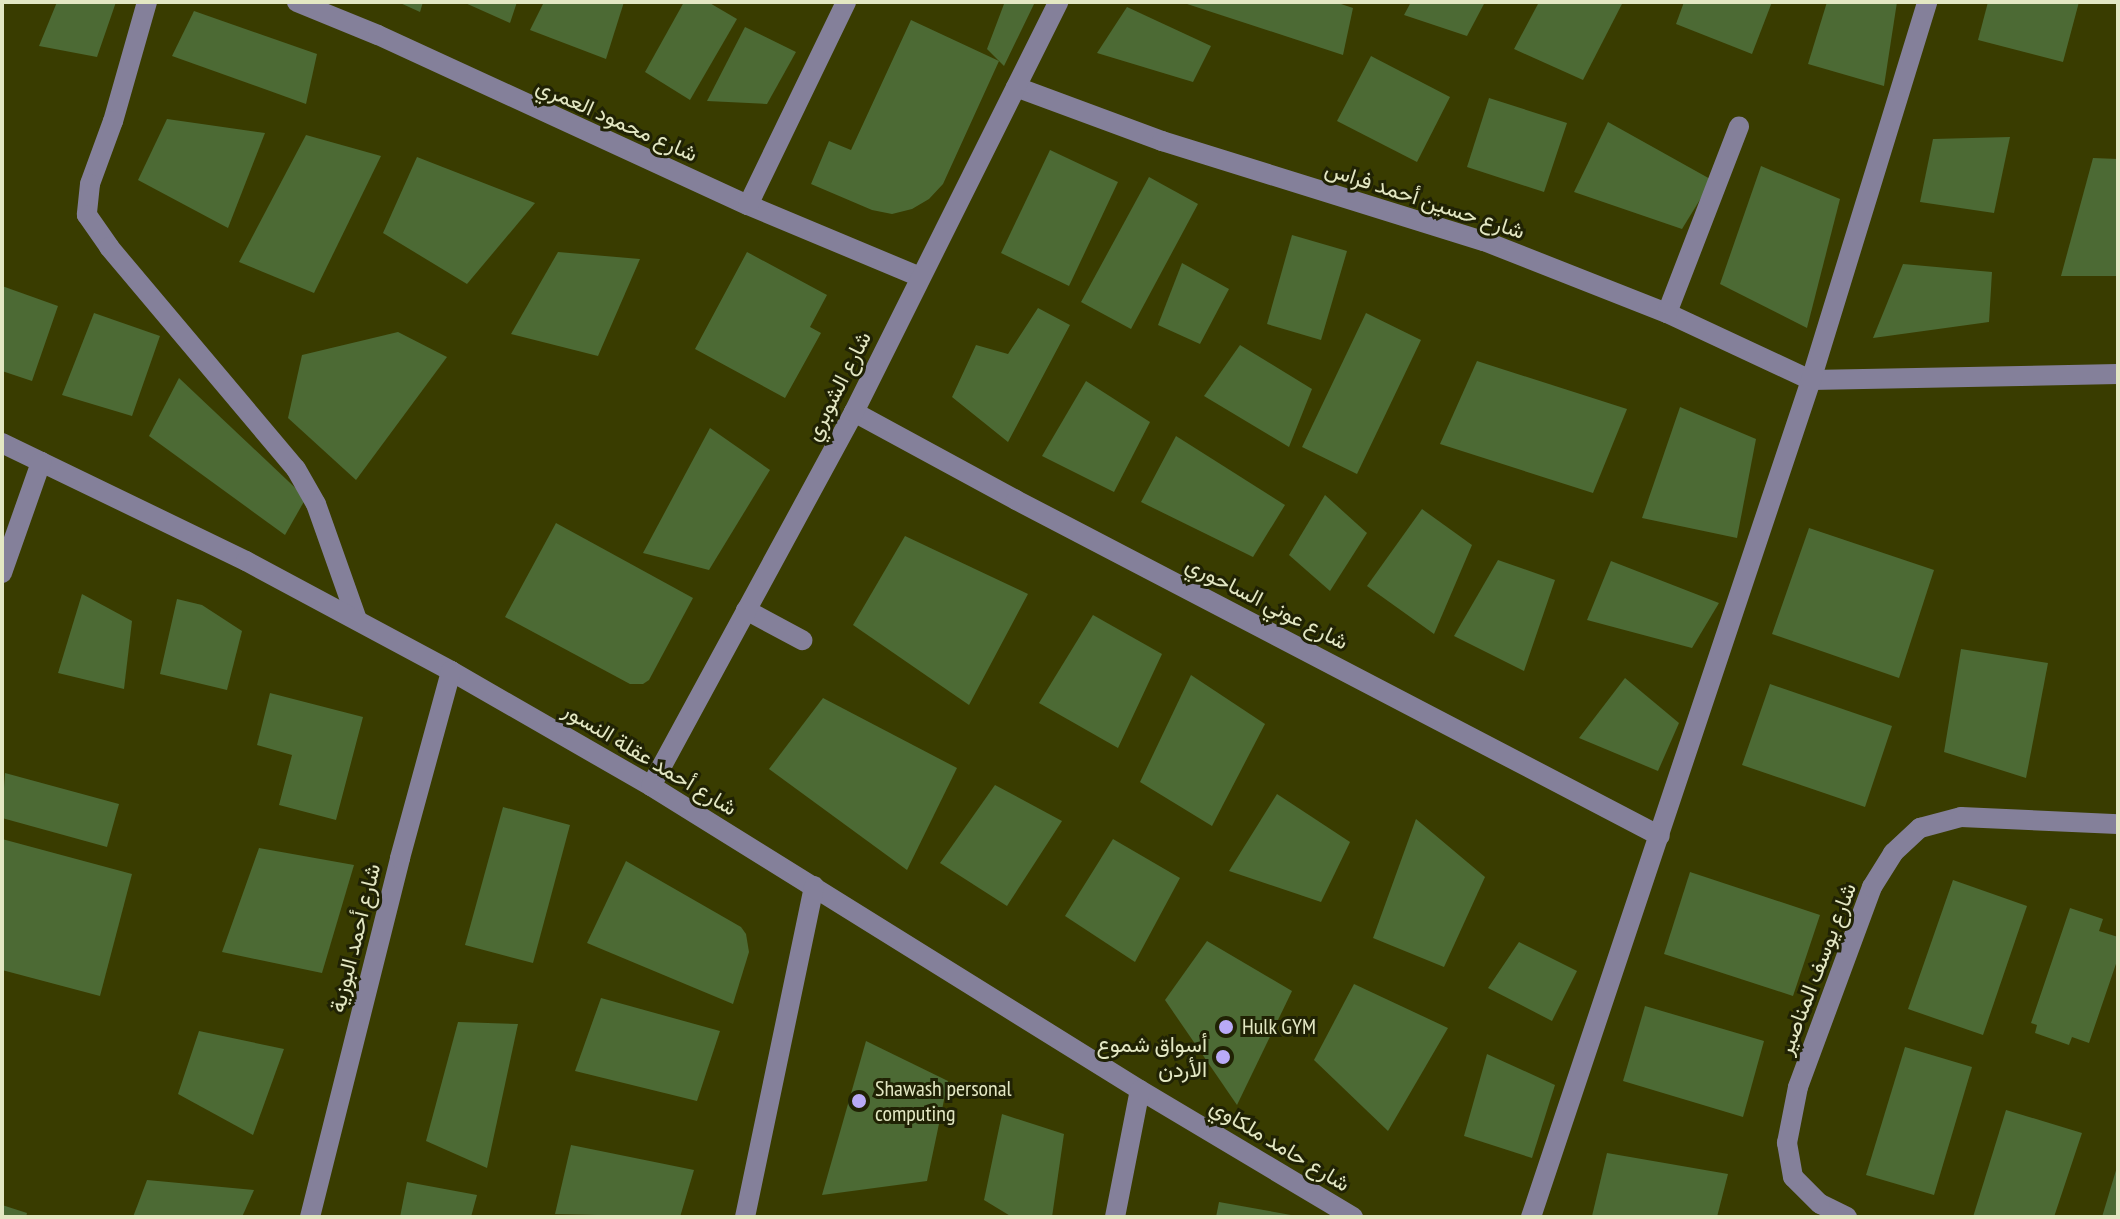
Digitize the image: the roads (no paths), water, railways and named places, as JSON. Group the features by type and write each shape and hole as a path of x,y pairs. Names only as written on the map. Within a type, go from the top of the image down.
{"street":[{"path":"147,2 113,121 90,184 87,215 109,247 296,469 316,504 357,620"},
{"name":"شارع محمود العمري","path":"297,2 378,35 748,205 920,277"},
{"path":"748,205 846,2"},
{"name":"شارع الشوبري","path":"651,786 854,412 1058,2"},
{"path":"1531,1217 1811,380 1927,2"},
{"name":"شارع حسين أحمد فراس","path":"1016,87 1162,141 1484,241 1667,313 1811,380"},
{"path":"1667,313 1739,126"},
{"path":"1811,380 2118,374"},
{"name":"شارع عوني الساحوري","path":"854,412 1660,836"},
{"name":"شارع أحمد عقلة النسور","path":"2,443 137,505 451,671 651,786 1140,1090"},
{"path":"2,573 41,462"},
{"path":"746,610 802,640"},
{"name":"شارع أحمد البوزية","path":"310,1217 400,858 451,671"},
{"name":"شارع يوسف المناصير","path":"1847,1217 1820,1204 1793,1177 1787,1143 1798,1087 1872,887 1893,853 1920,828 1961,817 2118,824"},
{"path":"745,1217 814,886"},
{"path":"1115,1217 1140,1090"},
{"name":"شارع حامد ملكاوي","path":"1140,1090 1348,1215"}],"place":[{"name":"Hulk GYM","path":"1226,1027"},
{"name":"أسواق شموع الأردن","path":"1223,1057"},
{"name":"Shawash personal computing","path":"859,1101"}]}
